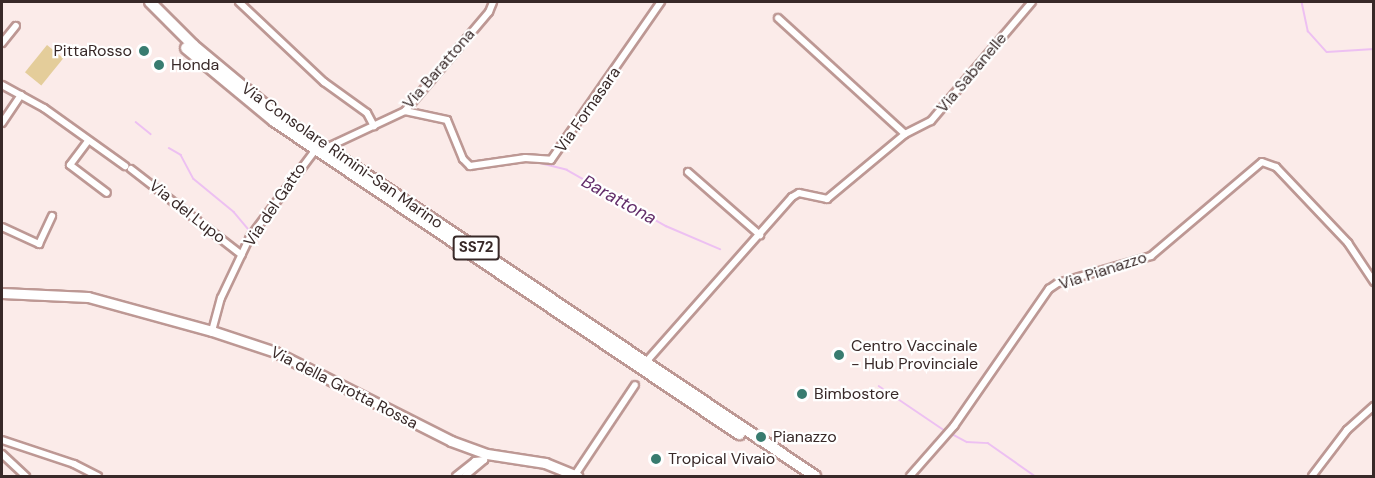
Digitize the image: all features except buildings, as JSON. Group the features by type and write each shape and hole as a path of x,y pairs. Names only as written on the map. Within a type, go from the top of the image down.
{"main road":[{"name":"Via Consolare Rimini-San Marino","path":"140,2 209,70 314,149 802,477"},
{"name":"Via Consolare Rimini-San Marino","path":"150,2 248,92 815,477"}],"street":[{"path":"239,2 324,82 367,113 374,126"},
{"name":"Via Barattona","path":"328,148 405,111 489,12 493,2"},
{"name":"Via Fornasara","path":"405,111 447,120 463,159 470,166 525,158 551,160 661,2"},
{"name":"Via Sabanelle","path":"646,362 792,197 799,193 827,199 905,134 931,121 1032,2"},
{"path":"778,18 905,134"},
{"path":"2,43 16,26"},
{"name":"Via del Lupo","path":"2,85 21,95 128,168 242,255"},
{"path":"2,123 21,95"},
{"path":"88,141 70,165 107,193"},
{"path":"314,149 328,148"},
{"name":"Via del Gatto","path":"212,331 220,298 242,255 314,149"},
{"name":"Via Pianazzo","path":"910,477 954,426 1049,289 1058,283 1151,256 1262,162 1276,167 1348,243 1374,282"},
{"path":"688,172 760,235"},
{"path":"2,227 39,244 52,216"},
{"name":"Via della Grotta Rossa","path":"2,293 88,297 212,331 275,352 428,431 486,457 544,463 576,476"},
{"path":"576,476 635,385"},
{"path":"1312,477 1347,430 1374,406"},
{"path":"2,440 74,464 98,477"},
{"path":"2,454 26,477"},
{"path":"456,477 475,461 486,457"},
{"path":"465,477 486,457"}],"shaded area":[{"path":"47,45 63,58 41,85 25,72"}],"waterway":[{"path":"1302,2 1308,31 1327,52 1374,49"},
{"name":"Barattona","path":"136,122 151,134"},
{"name":"Barattona","path":"169,148 181,155 194,179 234,212 250,231"},
{"name":"Barattona","path":"532,161 567,170 666,226 720,249"},
{"name":"Barattona","path":"879,386 944,430"},
{"name":"Barattona","path":"950,433 967,442 988,443 1035,476"}],"place":[{"name":"PittaRosso","path":"144,51"},
{"name":"Honda","path":"159,65"},
{"name":"Centro Vaccinale - Hub Provinciale","path":"839,355"},
{"name":"Bimbostore","path":"802,394"},
{"name":"Pianazzo","path":"761,437"},
{"name":"Tropical Vivaio","path":"656,459"}]}
